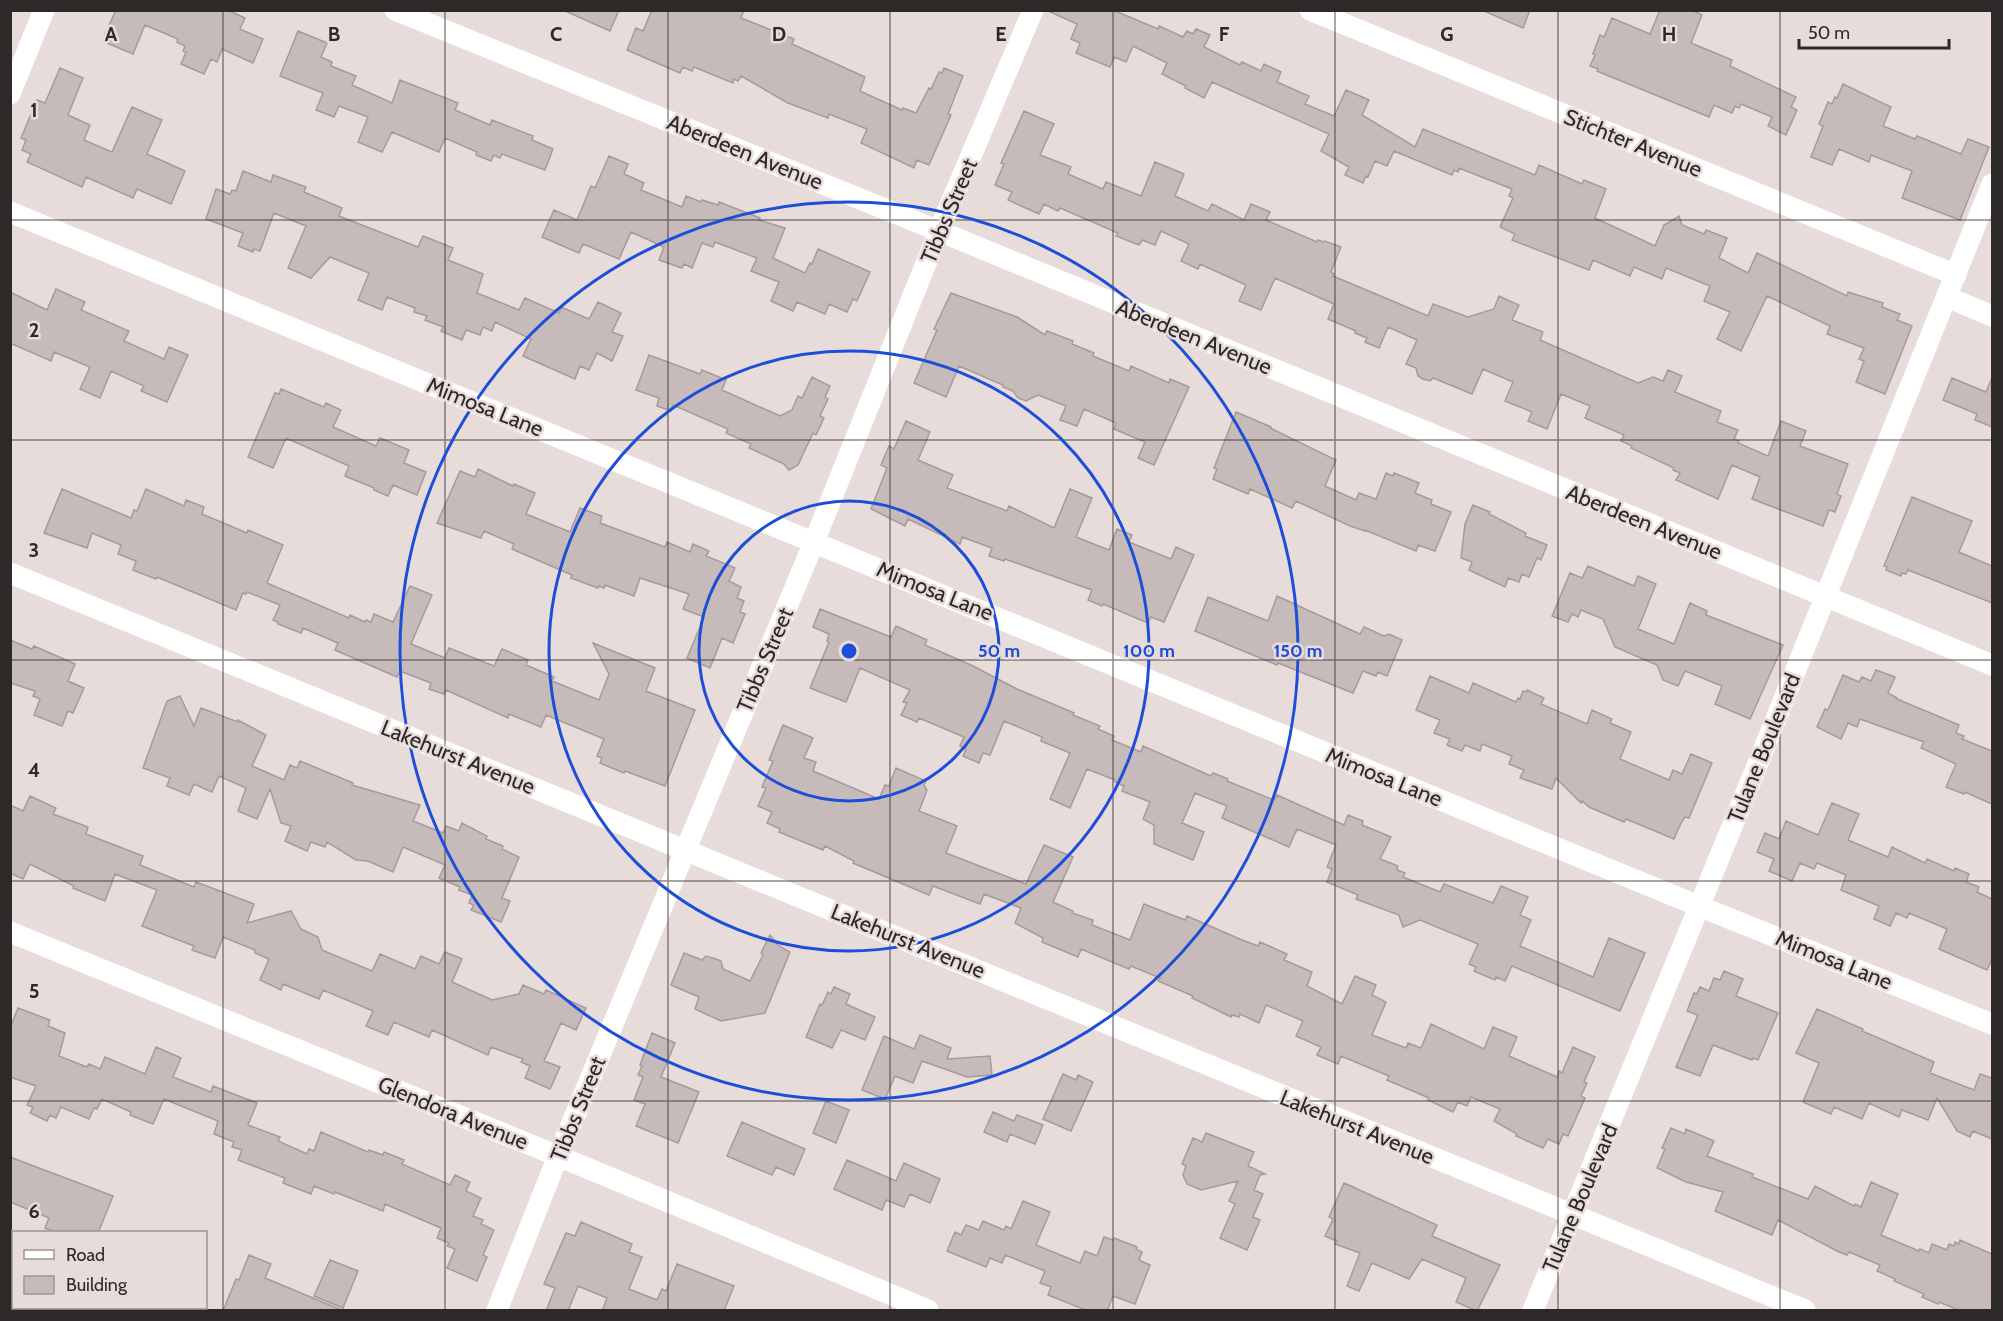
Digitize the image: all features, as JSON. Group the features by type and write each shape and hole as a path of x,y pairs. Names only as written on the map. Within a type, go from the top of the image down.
{"street":[{"path":"10,94 44,10"},
{"name":"Aberdeen Avenue","path":"395,10 939,231 1992,665"},
{"name":"Tibbs Street","path":"497,1311 558,1156 814,542 939,231 1033,10"},
{"name":"Stichter Avenue","path":"1310,10 1956,275"},
{"name":"Tulane Boulevard","path":"1533,1311 1701,907 1824,596 1992,184"},
{"name":"Mimosa Lane","path":"10,212 1701,907 1992,1024"},
{"path":"1947,297 1992,316"},
{"name":"Lakehurst Avenue","path":"10,573 1804,1311"},
{"name":"Glendora Avenue","path":"10,932 558,1156 928,1311"}],"building":[{"path":"111,10 227,10 245,18 240,29 263,39 253,63 222,49 217,62 211,59 204,74 181,64 186,52 183,51 185,46 177,42 178,39 145,25 133,54 107,43 110,36 105,34 115,12"},
{"path":"563,10 619,10 610,31"},
{"path":"652,10 744,10 741,18 794,39 792,44 865,77 860,91 902,110 903,108 916,113 929,88 931,89 939,72 942,73 944,68 963,76 948,114 951,115 929,165 917,160 914,168 861,143 867,129 829,114 828,118 788,103 741,76 738,81 734,79 733,83 694,67 692,71 683,67 680,73 627,50 636,28 643,31"},
{"path":"1046,10 1113,10 1183,37 1187,31 1193,34 1196,29 1210,35 1204,47 1240,65 1242,62 1261,71 1264,64 1281,72 1277,82 1309,96 1305,104 1334,116 1346,90 1369,100 1362,115 1415,147 1423,129 1535,175 1539,165 1582,184 1584,180 1606,189 1595,218 1655,246 1664,225 1679,216 1682,225 1704,234 1706,230 1727,238 1719,258 1748,273 1757,253 1847,296 1848,292 1883,303 1882,307 1900,314 1897,320 1912,326 1885,394 1856,382 1864,361 1859,359 1864,348 1827,334 1830,326 1767,296 1741,351 1717,339 1730,312 1704,301 1710,286 1666,268 1662,279 1634,267 1630,276 1593,260 1589,270 1512,240 1515,234 1500,227 1513,198 1509,196 1512,189 1459,168 1458,172 1454,170 1452,175 1394,151 1387,166 1375,161 1363,183 1345,175 1349,167 1321,151 1329,134 1212,82 1204,98 1162,74 1167,63 1133,46 1126,62 1114,57 1110,67 1076,53 1080,43 1071,39 1077,24"},
{"path":"1482,10 1530,10 1523,28"},
{"path":"1660,10 1691,10 1702,15 1691,43 1732,60 1730,66 1796,97 1791,107 1797,110 1786,135 1768,126 1772,117 1741,104 1739,108 1735,106 1732,113 1714,105 1709,117 1597,71 1598,69 1590,66 1600,35 1604,37 1612,18 1650,34"},
{"path":"298,31 327,43 321,57 332,62 331,66 356,76 352,85 392,103 400,80 458,103 455,110 490,125 492,120 533,136 532,140 553,149 545,170 502,154 500,158 494,155 491,161 445,138 439,152 392,132 382,152 358,142 368,117 339,106 334,117 316,110 323,93 280,76"},
{"path":"60,68 83,78 68,115 90,125 84,140 112,152 132,107 162,120 147,154 185,171 171,204 137,189 133,198 86,177 82,187 27,162 31,154 22,150 26,140 21,138 37,100 45,103"},
{"path":"1843,84 1891,107 1883,126 1915,139 1917,136 1961,154 1968,139 1989,147 1960,220 1902,198 1912,171 1871,155 1869,162 1839,149 1832,165 1811,157 1823,126 1819,124 1828,102 1832,104 1835,97 1837,98"},
{"path":"1024,111 1054,124 1040,155 1071,167 1068,174 1103,189 1106,182 1141,196 1155,162 1184,174 1175,196 1208,211 1212,204 1244,220 1251,204 1270,212 1266,220 1317,242 1318,240 1325,241 1341,247 1331,272 1333,276 1428,316 1433,304 1468,317 1494,309 1499,296 1519,305 1512,320 1543,332 1540,340 1638,383 1653,377 1663,381 1668,370 1682,376 1675,392 1721,411 1717,422 1738,430 1734,439 1739,441 1738,443 1768,456 1781,421 1806,431 1800,446 1848,464 1837,494 1841,496 1835,512 1829,510 1823,526 1752,499 1760,477 1732,465 1718,499 1676,480 1680,473 1631,448 1632,446 1621,441 1624,435 1585,418 1590,406 1561,394 1547,429 1528,421 1532,412 1505,401 1513,382 1483,369 1472,394 1433,378 1430,381 1423,379 1418,376 1416,368 1406,364 1417,340 1388,327 1379,348 1365,342 1367,338 1355,333 1356,331 1328,319 1334,304 1275,278 1261,310 1239,301 1246,285 1200,264 1198,269 1181,261 1189,244 1161,231 1155,245 1142,240 1139,245 1116,236 1118,233 1060,208 1058,211 1044,204 1039,214 1008,200 1012,192 995,185 1004,164 1001,163"},
{"path":"609,156 628,164 624,174 644,183 641,190 682,207 686,196 701,202 702,200 718,205 719,202 760,218 759,220 785,228 773,258 805,273 810,263 812,264 818,249 870,272 857,301 853,299 847,312 829,304 825,314 797,302 793,311 771,301 779,282 751,271 757,258 715,242 713,247 702,243 692,268 684,264 682,268 659,260 664,247 631,232 619,259 583,244 579,253 542,237 554,210 577,220 591,186 595,188"},
{"path":"243,171 271,182 273,175 306,187 304,192 342,208 339,216 418,247 423,236 453,248 448,260 483,274 477,293 519,310 525,298 559,313 561,307 589,319 598,302 621,313 612,332 623,336 612,361 597,353 589,370 580,366 575,379 523,356 531,339 495,322 492,331 483,327 480,335 466,330 462,340 441,331 443,327 425,320 427,316 414,312 415,308 387,297 382,310 358,300 369,273 330,257 311,278 288,268 306,226 274,213 260,251 254,249 253,252 238,246 243,233 206,219 216,189 230,194 232,190 236,191"},
{"path":"56,289 85,302 81,310 129,331 124,341 164,359 169,347 188,355 167,402 141,391 144,386 111,371 100,398 80,389 90,367 54,352 51,361 10,343 10,292 47,310"},
{"path":"951,293 1017,317 1045,335 1047,331 1073,341 1072,344 1094,353 1093,356 1129,371 1131,366 1169,383 1170,379 1189,387 1154,465 1138,458 1145,442 1114,429 1116,423 1084,409 1077,426 1060,420 1066,406 1038,395 1026,401 1018,398 1013,391 1003,385 959,366 946,397 914,383 937,330 934,329"},
{"path":"649,355 700,374 702,370 726,380 722,390 780,416 792,410 798,396 802,398 812,377 830,386 825,397 828,399 820,416 824,418 816,435 813,433 798,465 789,470 784,464 749,448 751,444 726,433 728,429 673,405 671,411 657,406 659,398 636,390"},
{"path":"1952,378 1986,392 1992,378 1992,427 1975,420 1977,414 1943,400"},
{"path":"281,389 324,407 326,403 341,410 333,427 376,446 380,438 409,450 404,463 426,472 417,495 393,485 388,496 374,490 374,488 345,476 349,466 286,438 273,468 248,457 275,393 279,394"},
{"path":"1236,412 1336,460 1325,486 1356,500 1359,493 1376,499 1386,473 1393,476 1394,473 1419,483 1415,493 1432,500 1431,504 1451,512 1435,551 1418,545 1416,551 1350,526 1296,501 1292,508 1250,489 1248,494 1213,479 1217,469 1214,468"},
{"path":"906,421 930,432 918,460 953,475 947,488 1007,511 1009,506 1054,528 1070,489 1092,498 1076,537 1109,550 1117,529 1132,535 1129,542 1171,559 1176,547 1194,555 1164,622 1151,617 1148,623 1103,604 1102,606 1088,600 1092,590 1005,559 1004,561 989,556 992,548 962,537 960,544 908,519 905,526 871,509 887,468 881,465 889,446 894,449"},
{"path":"478,469 513,486 514,484 535,493 526,514 570,532 580,508 602,516 600,523 665,547 667,542 690,552 693,544 709,551 706,556 735,568 729,581 741,587 737,598 744,601 740,612 745,614 733,643 722,638 710,668 687,658 704,617 683,609 689,594 640,578 634,596 605,585 604,588 599,586 598,588 571,578 572,575 512,549 514,544 484,531 481,538 437,523 460,471 475,477"},
{"path":"62,489 131,518 134,510 137,511 146,489 184,506 186,500 204,507 202,514 283,545 267,583 349,618 350,615 365,622 366,620 371,622 374,614 393,622 410,586 432,595 411,644 445,658 449,648 494,666 502,649 528,660 526,665 554,677 552,681 599,700 609,674 593,643 655,668 646,691 695,710 665,786 600,763 602,758 597,756 604,739 546,715 541,727 509,714 508,718 446,690 444,694 429,689 431,683 400,671 397,677 335,650 338,643 303,628 301,633 278,624 273,620 280,605 247,592 243,593 236,610 157,577 156,579 133,570 136,561 118,554 121,545 92,533 87,548 44,533"},
{"path":"1912,497 1972,521 1959,552 1992,566 1992,603 1908,570 1901,576 1886,570 1887,567 1884,566"},
{"path":"1473,505 1526,533 1525,536 1547,545 1541,560 1537,558 1529,577 1522,574 1519,582 1508,578 1505,587 1469,570 1472,562 1461,558 1465,524"},
{"path":"1588,566 1634,586 1638,576 1656,584 1638,629 1674,644 1690,603 1707,611 1706,615 1783,645 1750,719 1715,704 1722,686 1685,671 1678,686 1663,680 1657,665 1615,647 1603,619 1581,610 1578,617 1572,614 1568,622 1552,616 1570,573 1582,578"},
{"path":"1277,596 1360,634 1364,627 1384,636 1389,634 1402,640 1387,676 1378,672 1376,676 1363,671 1353,693 1195,631 1208,597 1268,621"},
{"path":"820,609 891,637 896,626 927,640 925,645 1100,726 1098,729 1114,736 1112,740 1141,752 1143,746 1211,776 1213,773 1228,779 1227,781 1274,800 1277,795 1344,825 1348,815 1363,821 1362,825 1391,837 1380,859 1398,866 1397,870 1405,873 1403,877 1440,892 1444,884 1493,903 1501,886 1528,897 1520,915 1531,920 1520,946 1593,977 1609,938 1645,953 1620,1011 1512,966 1505,981 1496,977 1495,980 1474,971 1476,967 1469,964 1478,944 1420,920 1403,927 1399,915 1356,899 1358,895 1327,882 1332,869 1327,867 1336,845 1297,829 1289,847 1222,818 1227,806 1195,793 1182,823 1204,832 1193,860 1154,844 1154,825 1143,819 1150,802 1122,791 1124,786 1115,780 1087,769 1070,808 1050,799 1070,753 1041,741 1042,737 1004,721 990,755 983,753 979,763 963,756 966,749 960,746 964,737 919,718 917,722 901,715 907,703 903,702 910,690 860,668 846,702 810,688 829,642 827,641 829,634 813,627"},
{"path":"10,640 32,649 34,646 75,664 68,681 84,688 73,713 68,711 62,726 34,715 40,699 33,696 35,691 10,683"},
{"path":"1876,670 1895,677 1888,693 1959,725 1956,733 1964,736 1962,739 1992,751 1992,804 1965,792 1964,794 1946,787 1956,764 1921,748 1924,742 1860,719 1857,727 1848,723 1841,739 1817,727 1825,709 1828,710 1843,675 1859,682 1862,677 1871,681"},
{"path":"1430,676 1469,693 1473,683 1516,702 1523,691 1527,690 1544,698 1541,704 1587,724 1592,710 1612,719 1610,723 1631,732 1620,759 1669,780 1673,770 1682,774 1691,754 1712,763 1689,818 1685,817 1674,839 1626,819 1624,822 1589,807 1582,801 1581,803 1556,778 1552,789 1520,778 1524,770 1509,764 1512,756 1482,744 1480,751 1465,745 1462,751 1447,745 1450,739 1434,733 1440,720 1416,710"},
{"path":"180,696 194,726 201,708 238,722 238,720 266,735 252,766 284,780 290,765 297,768 300,761 353,783 352,785 420,805 413,821 443,833 446,826 459,831 462,823 487,836 486,839 503,846 502,849 519,857 502,898 510,901 501,922 471,910 474,905 469,903 472,895 439,878 445,865 403,847 393,872 368,861 356,860 327,842 325,847 311,842 307,851 285,841 291,826 281,823 270,789 257,819 238,811 246,788 219,776 212,792 194,784 189,795 167,786 170,778 143,768 167,701"},
{"path":"783,725 813,738 804,758 816,762 813,771 879,799 885,785 889,786 896,768 926,781 924,785 927,790 919,811 957,826 946,853 1026,884 1044,845 1073,857 1053,902 1073,911 1072,913 1093,920 1092,925 1130,940 1144,904 1185,920 1187,916 1242,940 1258,946 1260,942 1287,954 1284,960 1312,972 1307,986 1342,1004 1355,976 1376,985 1372,995 1386,1002 1372,1035 1406,1048 1408,1043 1421,1048 1431,1024 1484,1049 1493,1027 1517,1037 1509,1056 1557,1077 1559,1071 1562,1073 1573,1047 1595,1057 1584,1082 1587,1083 1581,1096 1585,1098 1568,1136 1563,1134 1559,1144 1548,1139 1543,1148 1516,1136 1517,1134 1494,1121 1500,1109 1471,1097 1467,1106 1458,1102 1453,1112 1428,1100 1429,1098 1387,1080 1389,1076 1341,1056 1338,1064 1317,1055 1321,1047 1296,1036 1303,1021 1266,1005 1259,1023 1240,1014 1239,1017 1232,1015 1231,1017 1192,998 1193,996 1158,981 1160,978 1131,966 1129,969 1081,949 1078,957 1042,942 1043,938 1015,923 1021,908 984,894 980,904 933,886 929,895 853,863 854,861 825,846 823,850 779,832 780,829 767,823 772,812 758,806 766,788 762,787 773,761 769,760"},
{"path":"30,796 56,808 53,814 88,827 86,834 143,856 140,865 194,887 196,882 254,904 247,923 291,911 301,929 318,937 322,950 372,971 380,954 415,969 421,956 439,964 445,952 462,959 452,982 492,1000 519,994 523,985 544,994 546,990 586,1008 576,1030 561,1023 544,1061 560,1067 550,1089 525,1078 530,1066 521,1062 523,1059 491,1047 488,1055 432,1030 429,1037 394,1022 388,1035 366,1026 373,1011 323,990 319,999 283,984 281,990 260,980 269,959 255,953 255,950 223,937 215,958 192,950 194,946 142,926 157,890 115,874 105,901 73,888 74,886 30,864 23,879 10,873 10,805 23,811"},
{"path":"1832,803 1859,814 1848,840 1888,857 1892,847 1925,863 1927,859 1954,871 1955,868 1969,874 1966,882 1979,887 1977,892 1992,899 1992,959 1987,970 1939,949 1947,929 1909,913 1907,918 1896,913 1890,926 1874,919 1879,906 1841,890 1846,875 1817,863 1814,869 1800,863 1792,881 1769,871 1774,859 1757,852 1765,833 1779,839 1786,821 1818,835"},
{"path":"770,935 779,946 790,952 765,1013 721,1021 695,1009 699,997 671,985 684,953 702,960 706,956 721,961 723,969 750,981"},
{"path":"1724,971 1743,979 1736,996 1778,1013 1758,1060 1753,1058 1752,1060 1713,1045 1700,1076 1676,1067 1698,1015 1687,1011 1694,993 1697,994 1700,987 1709,991 1714,978 1720,980"},
{"path":"834,987 850,994 846,1004 875,1017 865,1040 841,1030 832,1048 806,1037 820,1004 822,1005 828,992 831,994"},
{"path":"18,1008 50,1020 48,1026 65,1033 59,1056 87,1067 89,1064 100,1069 105,1057 145,1074 156,1047 181,1058 173,1077 211,1092 213,1086 257,1103 248,1125 280,1137 278,1141 307,1154 309,1149 314,1151 321,1132 368,1152 369,1150 383,1155 384,1152 404,1160 402,1164 450,1185 455,1175 470,1182 466,1191 481,1198 473,1216 483,1220 481,1224 494,1230 483,1255 487,1257 477,1281 447,1268 455,1249 447,1246 449,1243 437,1238 441,1228 385,1204 383,1211 314,1186 311,1194 283,1183 285,1178 238,1160 242,1150 232,1147 234,1142 214,1134 218,1121 164,1099 153,1124 130,1115 131,1112 102,1099 97,1109 94,1108 89,1119 61,1107 56,1118 50,1115 47,1121 30,1113 33,1107 27,1105 36,1086 10,1077 10,1028"},
{"path":"1817,1009 1934,1062 1930,1073 1974,1090 1980,1074 1992,1078 1992,1139 1973,1131 1970,1137 1957,1131 1937,1098 1928,1120 1902,1110 1899,1117 1869,1103 1862,1119 1834,1107 1831,1114 1803,1102 1819,1063 1796,1053"},
{"path":"652,1033 675,1043 661,1077 699,1092 678,1143 636,1126 645,1104 634,1100 643,1077 638,1075"},
{"path":"920,1035 951,1048 947,1059 990,1056 992,1075 967,1077 922,1061 913,1083 895,1076 885,1099 862,1090 884,1036 914,1049"},
{"path":"1063,1074 1076,1080 1078,1075 1093,1082 1071,1131 1043,1119"},
{"path":"826,1101 849,1110 836,1143 813,1133"},
{"path":"993,1112 1014,1121 1017,1115 1043,1125 1035,1144 1010,1134 1007,1142 984,1132"},
{"path":"742,1122 805,1149 794,1175 776,1167 772,1175 727,1156"},
{"path":"1671,1128 1685,1134 1686,1129 1714,1141 1707,1156 1808,1199 1815,1186 1854,1206 1855,1204 1861,1207 1871,1182 1898,1194 1881,1235 1929,1253 1932,1244 1947,1250 1949,1244 1954,1246 1955,1242 1959,1244 1960,1240 1992,1254 1992,1311 1961,1311 1939,1302 1938,1304 1922,1297 1924,1294 1877,1271 1880,1265 1849,1252 1847,1255 1839,1252 1778,1220 1772,1235 1715,1211 1723,1192 1686,1182 1657,1168 1665,1149 1662,1148"},
{"path":"1206,1133 1254,1152 1248,1166 1265,1174 1260,1175 1254,1190 1263,1194 1253,1217 1260,1220 1247,1250 1220,1238 1235,1204 1229,1201 1238,1181 1201,1190 1187,1184 1183,1175 1186,1166 1182,1164 1193,1138 1202,1142"},
{"path":"10,1157 113,1196 99,1231 52,1231 45,1228 49,1218 10,1202"},
{"path":"847,1160 896,1181 904,1163 940,1179 930,1203 910,1194 904,1207 886,1200 882,1210 834,1189"},
{"path":"1344,1183 1437,1225 1432,1236 1500,1265 1477,1311 1456,1302 1466,1278 1422,1259 1409,1279 1372,1263 1359,1291 1347,1286 1360,1253 1335,1244 1337,1241 1325,1236 1333,1219 1329,1217"},
{"path":"1023,1201 1050,1212 1036,1245 1080,1263 1085,1251 1097,1256 1104,1237 1113,1240 1114,1238 1137,1247 1136,1249 1142,1252 1139,1260 1150,1265 1135,1304 1113,1296 1107,1311 1088,1311 1048,1295 1051,1287 1040,1283 1045,1271 1005,1255 1002,1263 990,1258 986,1267 947,1251 955,1232 961,1235 966,1225 979,1230 983,1221 1004,1230 1006,1226 1011,1229"},
{"path":"581,1222 632,1244 629,1252 642,1257 629,1289 657,1300 662,1289 666,1291 677,1264 734,1286 724,1311 602,1311 607,1298 578,1286 568,1311 546,1311 555,1288 544,1284 566,1233 575,1236"},
{"path":"249,1255 271,1264 265,1278 344,1311 223,1311"},
{"path":"330,1260 358,1271 343,1308 314,1296"}]}
